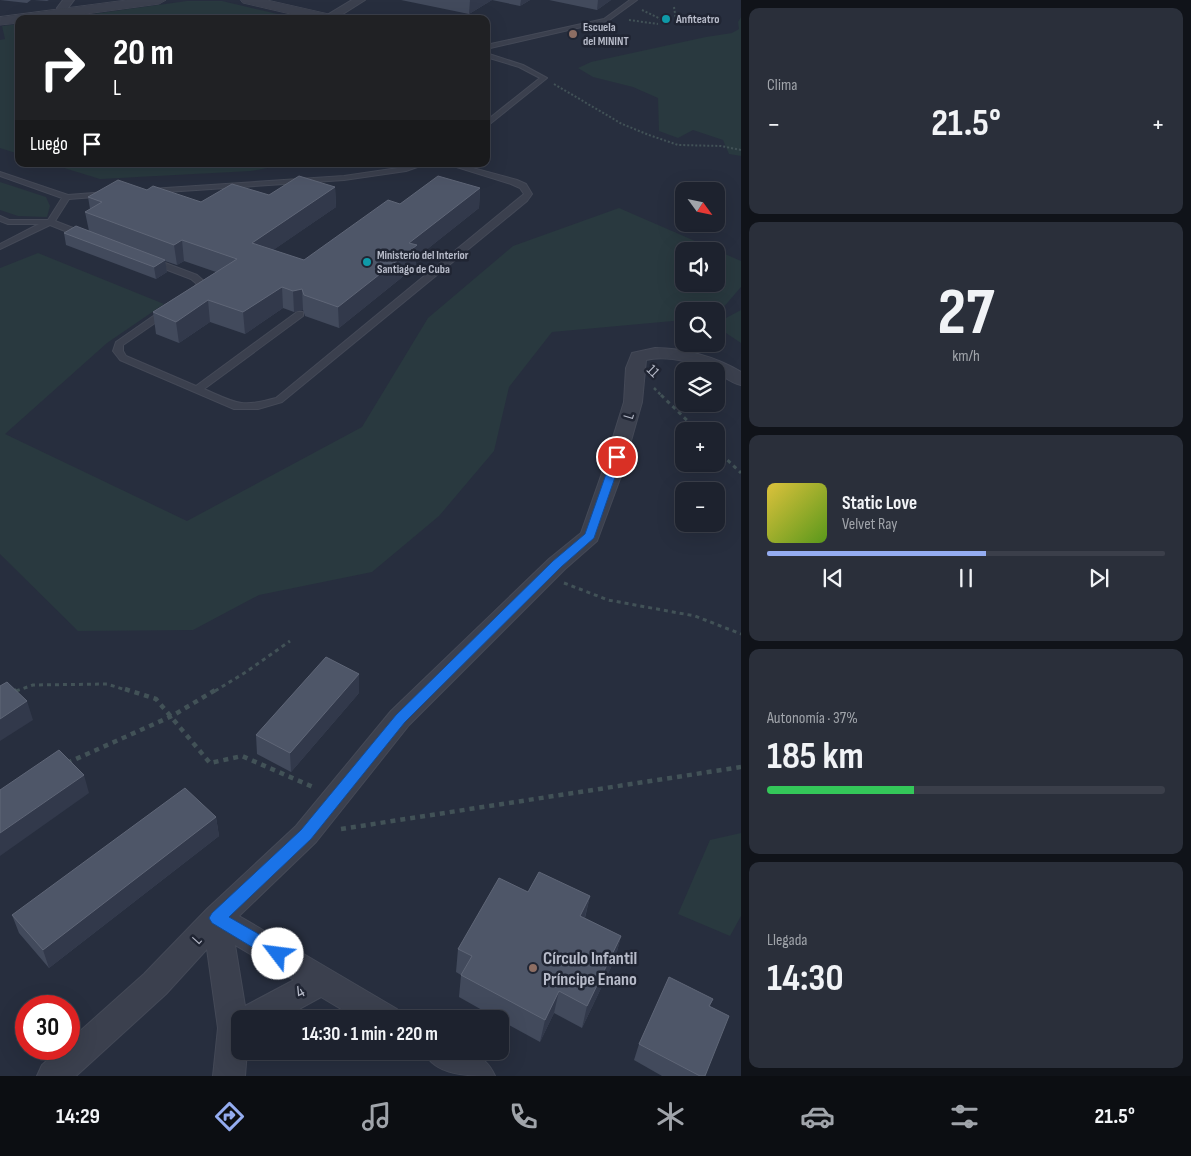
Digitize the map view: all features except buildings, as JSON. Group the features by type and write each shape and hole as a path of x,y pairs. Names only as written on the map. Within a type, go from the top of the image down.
{"street":[{"path":"27,15 67,6 159,0"},
{"path":"248,0 316,15"},
{"path":"335,15 360,0"},
{"path":"0,21 15,18"},
{"path":"635,368 638,357 656,353 712,364 730,372 741,380"},
{"name":"L","path":"52,1076 155,984 217,918 306,834 400,718 537,583 590,536 611,476 633,402 635,368"},
{"path":"217,918 238,1010"},
{"name":"4","path":"217,918 371,1010"},
{"name":"4","path":"267,1010 323,980"},
{"path":"229,1076 233,1060"},
{"path":"453,1060 479,1076"}],"lane":[{"path":"490,46 606,20 634,0"},
{"path":"490,56 521,66 544,78 490,122"},
{"path":"146,191 344,178 412,167"},
{"path":"140,256 194,277 202,283 198,290 119,344 118,351 122,358 237,407 258,406 278,400 528,194 523,186 514,182 462,167"},
{"path":"0,174 67,197 117,193"},
{"path":"0,247 50,222 67,197"},
{"path":"0,218 8,222 50,222 95,239"},
{"path":"196,390 300,314"}],"path":[{"path":"674,7 676,20"},
{"path":"642,10 667,22"},
{"path":"630,20 658,24"},
{"path":"544,78 622,124 649,135 678,145 720,146 741,150"},
{"name":"11","path":"635,368 689,422"},
{"path":"725,458 741,473"},
{"path":"537,583 556,580 608,600 695,616 741,634"},
{"path":"64,765 172,716 246,672 290,641"},
{"path":"8,693 33,685 107,684 156,699 210,763 242,756 304,784 337,796"},
{"path":"306,834 741,767"}],"shaded area":[{"path":"187,1 222,1 282,15 86,15"},
{"path":"741,17 741,156 729,154 723,140 693,130 678,138 659,131 658,98 633,87 593,77 578,68 591,62 732,33 739,29 738,22"},
{"path":"15,24 15,153 0,148 0,40 5,39 2,26"},
{"path":"61,167 273,167 251,171 100,179"},
{"path":"0,182 46,197 50,206 47,217 18,216 0,210"},
{"path":"619,208 697,242 675,242 675,292 725,292 725,254 741,261 741,287 725,306 725,302 675,302 675,321 552,332 509,387 494,451 439,516 372,572 259,595 193,630 78,631 0,554 0,268 38,253 164,304 107,343 5,434 187,521 362,427 428,318 513,246"},
{"path":"741,310 741,343 726,333 726,318"},
{"path":"741,833 741,916 730,936 678,914 710,840"}],"place":[{"name":"Anfiteatro","path":"666,19"},
{"name":"Escuela del MININT","path":"573,34"},
{"name":"Ministerio del Interior Santiago de Cuba","path":"367,262"},
{"name":"Círculo Infantil Príncipe Enano","path":"533,968"}],"route":[{"path":"278,954 217,918 306,834 400,718 557,564 590,536 617,457"}]}
